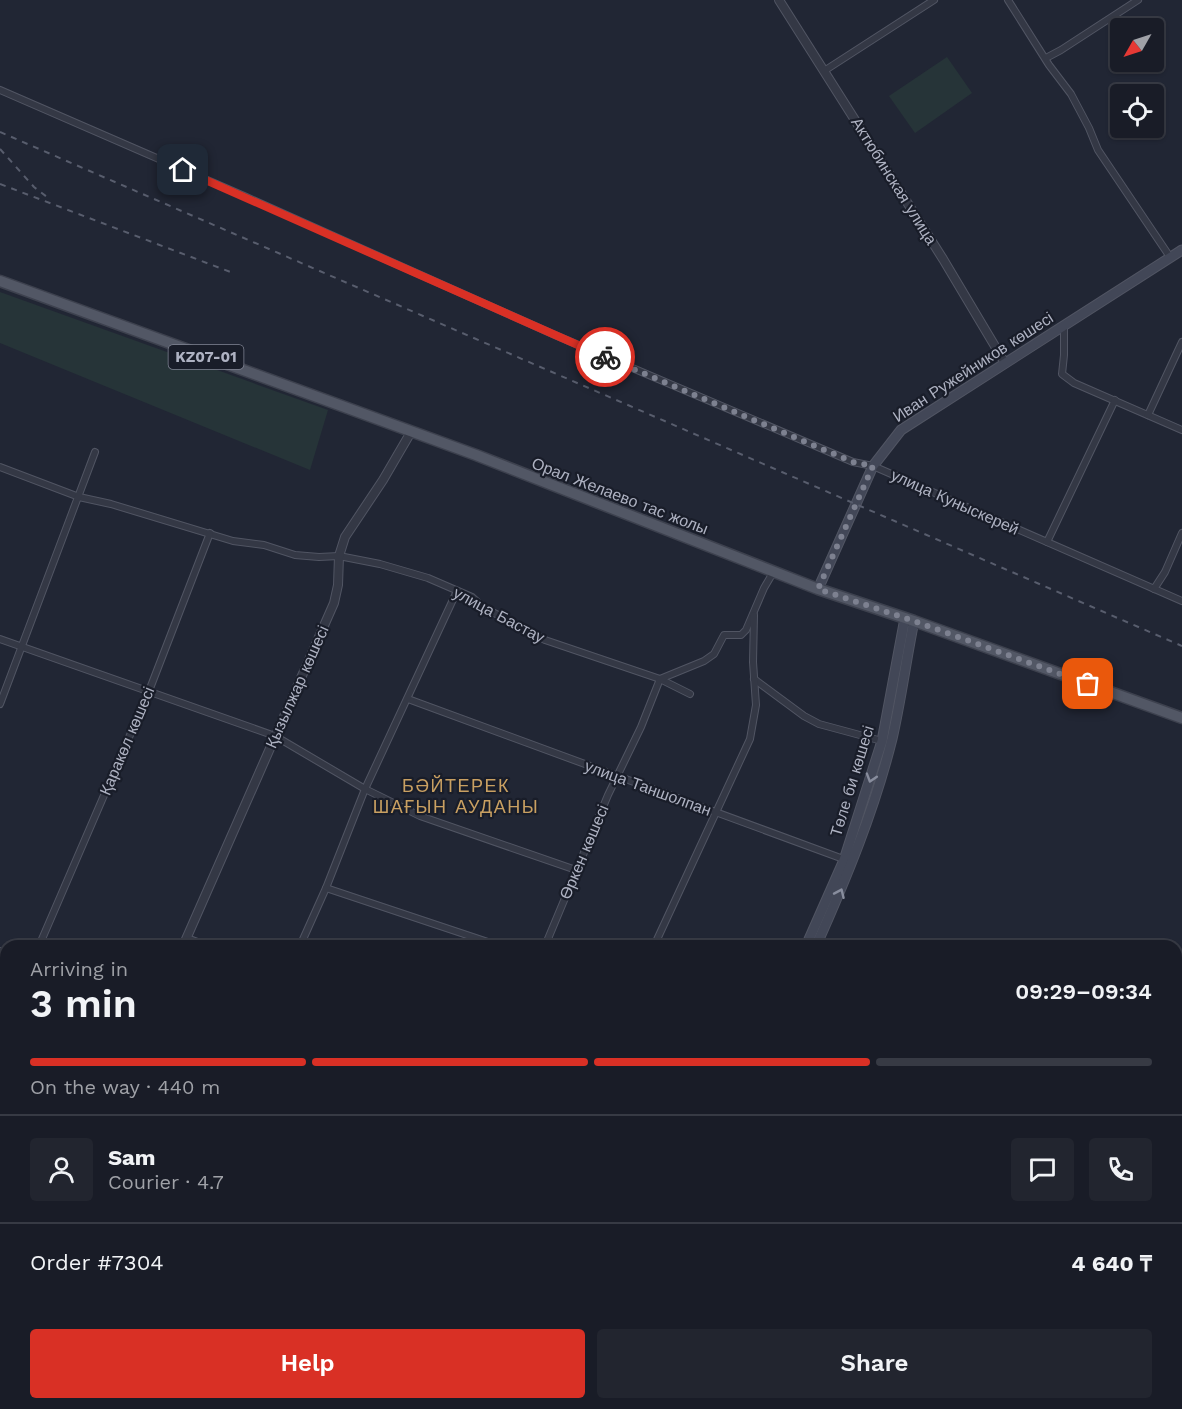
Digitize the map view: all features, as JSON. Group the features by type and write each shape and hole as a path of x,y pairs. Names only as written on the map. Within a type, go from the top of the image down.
{"main road":[{"name":"Иван Ружейников көшесі","path":"818,589 873,466 901,430 1182,250"},
{"name":"KZ07-01","path":"0,281 411,432"},
{"name":"Орал Желаево тас жолы","path":"411,432 476,455 818,589"},
{"name":"KZ07-01","path":"818,589 1182,718"},
{"name":"Төле би көшесі","path":"809,940 848,861 882,741 909,620"},
{"name":"Төле би көшесі","path":"818,940 892,738 909,620"}],"street":[{"name":"Актюбинская улица","path":"779,0 943,259 1005,363"},
{"path":"824,71 934,0"},
{"path":"1008,0 1046,58 1048,65 1071,94 1098,150 1170,257"},
{"path":"1046,58 1138,0"},
{"name":"улица Куныскерей","path":"0,90 566,340 853,462 873,466 1182,601"},
{"path":"1064,325 1062,374 1074,383 1182,430"},
{"path":"1148,415 1182,342"},
{"path":"1047,542 1115,400"},
{"name":"Қызылжар көшесі","path":"187,938 334,603 338,585 339,556 345,537 383,480 411,432"},
{"path":"0,704 95,452"},
{"name":"улица Бастау","path":"0,467 79,497 111,504 233,541 264,545 295,555 339,556 380,564 428,579 472,597 483,607 545,640 660,679 690,694"},
{"name":"Қаракөл көшесі","path":"42,940 149,691 210,533"},
{"path":"1154,589 1165,572 1182,533"},
{"path":"660,679 704,661 714,654 724,635 741,635 746,630 774,571"},
{"path":"303,940 365,789 457,591"},
{"path":"657,940 750,739 756,705 754,609"},
{"path":"0,639 275,736 365,789 420,816 576,870"},
{"name":"Өркен көшесі","path":"547,940 616,777 641,728 660,679"},
{"path":"754,679 804,716 819,724 882,741"},
{"name":"улица Таншолпан","path":"408,699 848,861"},
{"path":"326,888 482,940"},
{"path":"187,938 192,940"}],"shaded area":[{"path":"947,57 972,93 915,133 889,96"},
{"path":"0,292 328,410 310,470 0,343"},
{"path":"896,694 892,714 885,741"},
{"path":"885,743 877,773 852,851 850,851"}],"railway":[{"path":"0,132 1182,646"},
{"path":"0,149 34,187 47,197"},
{"path":"0,184 233,273"}],"way so far":[{"path":"605,357 853,462 873,466 818,589 1088,684"}],"district":[{"name":"БӘЙТЕРЕК ШАҒЫН АУДАНЫ","path":"456,795"}],"route":[{"path":"183,170 605,357"}]}
